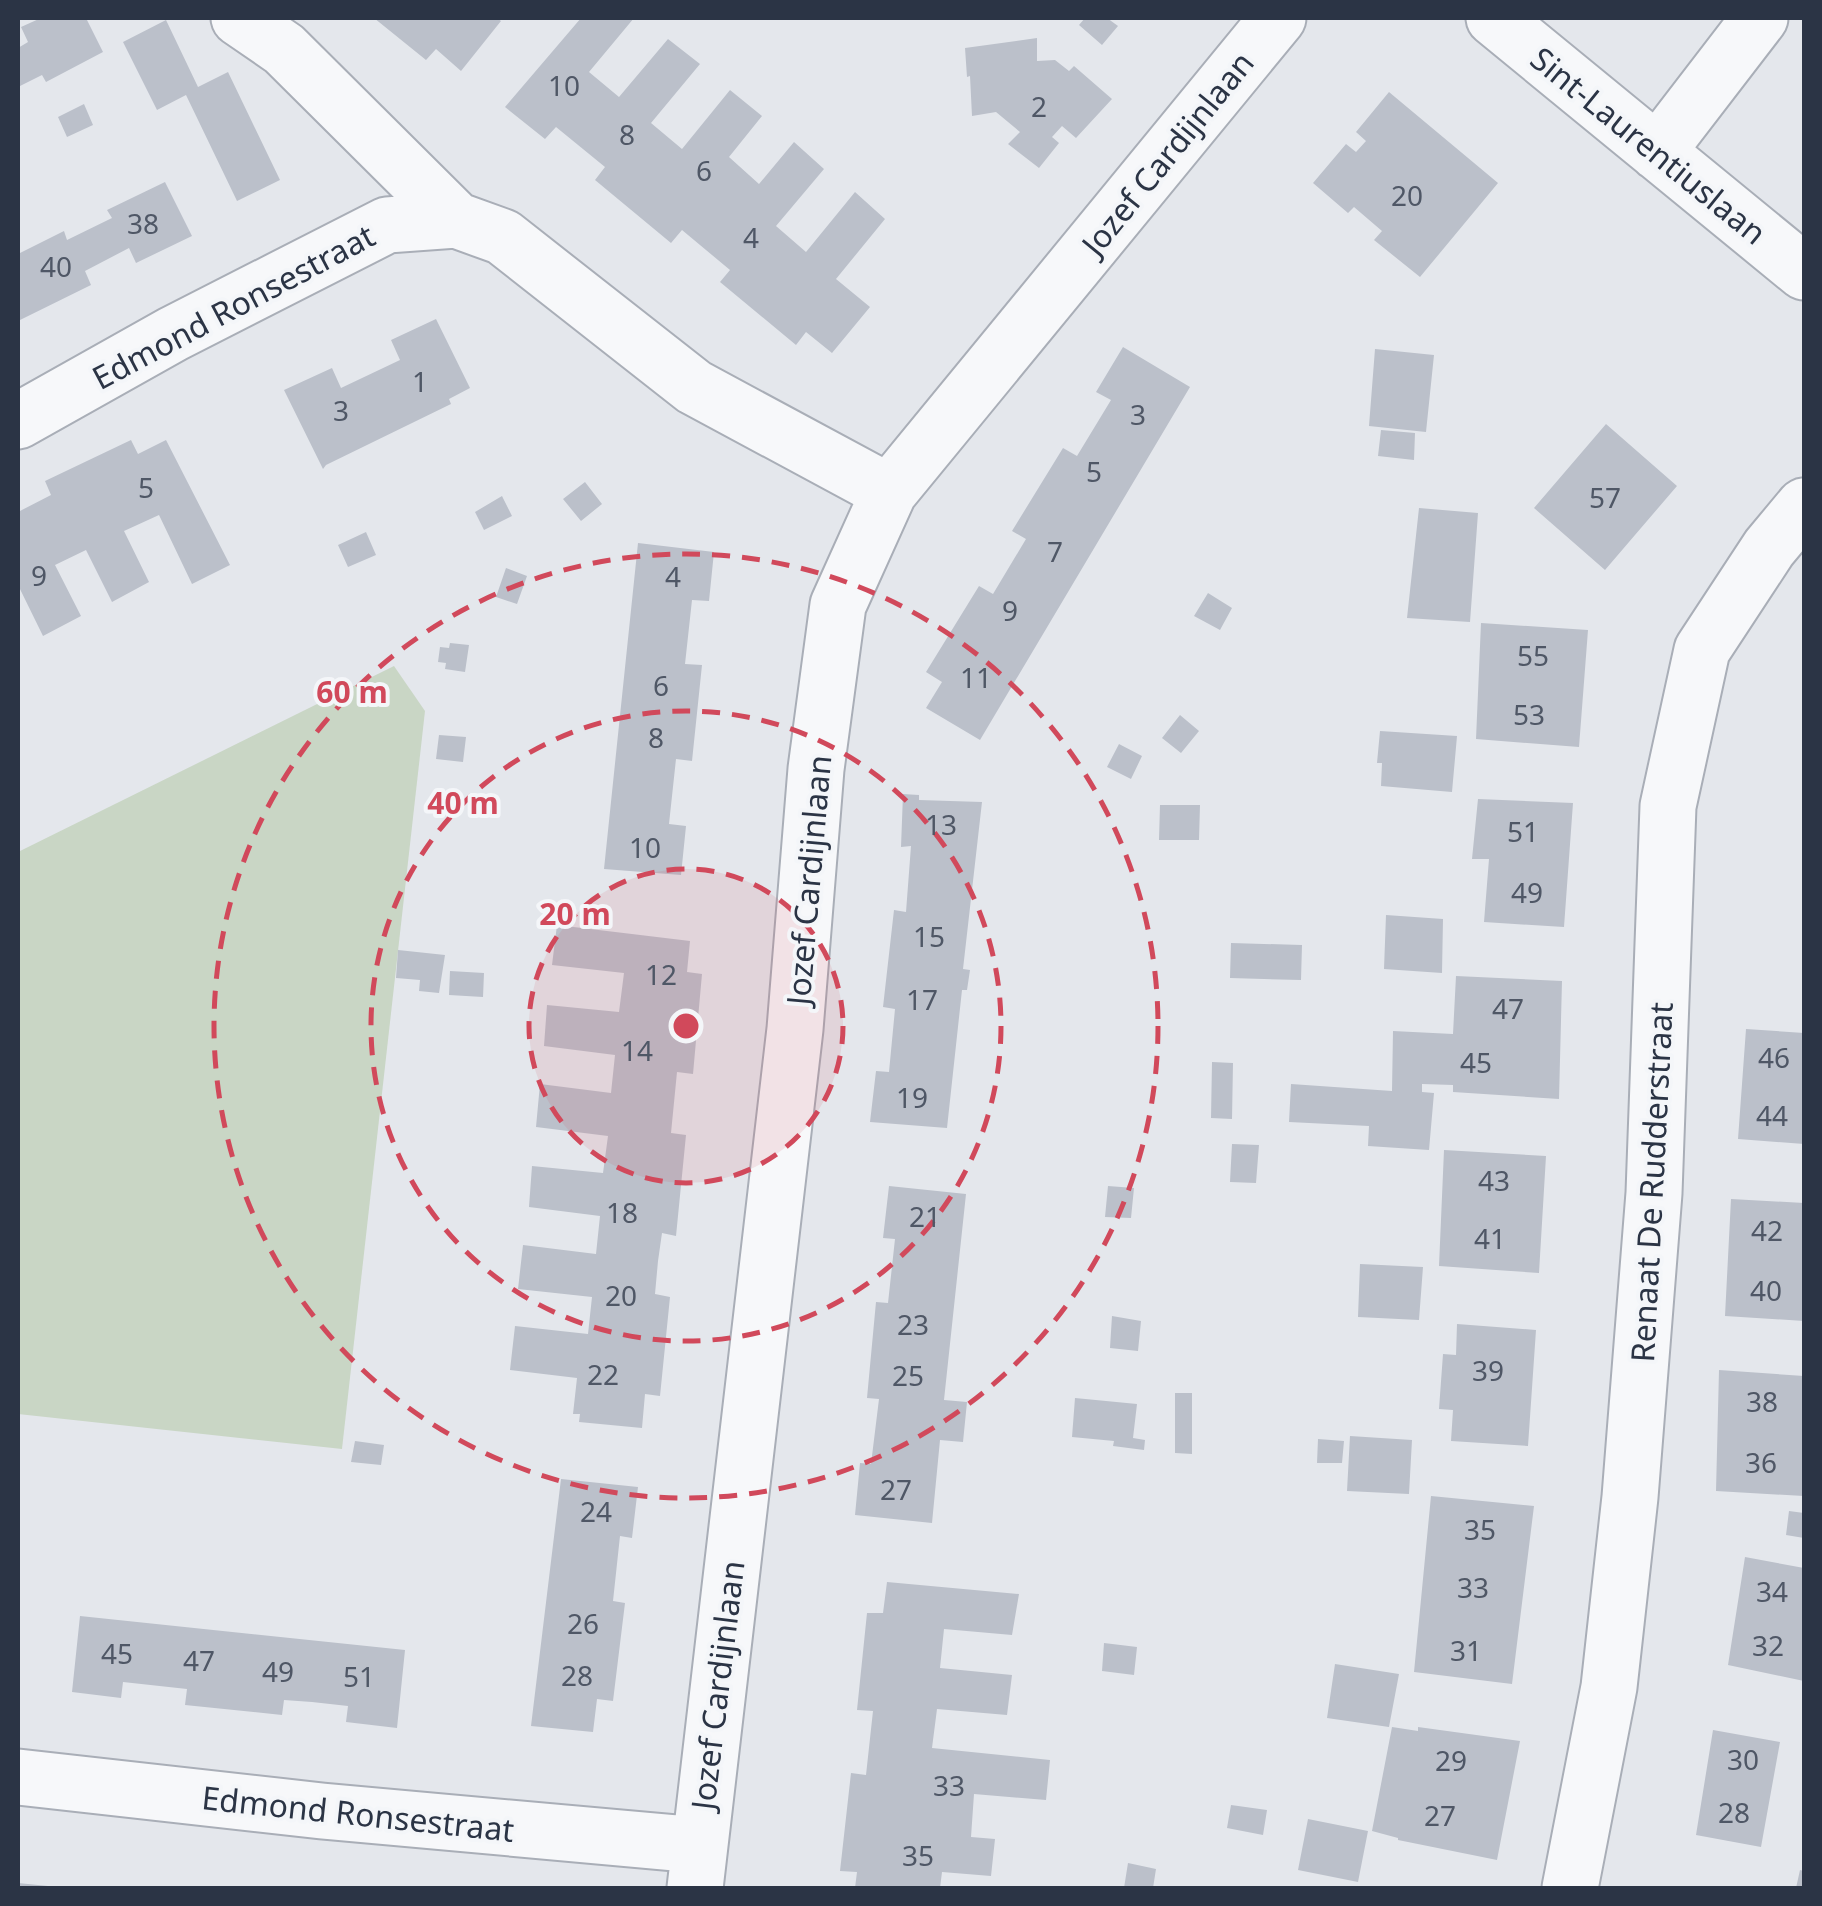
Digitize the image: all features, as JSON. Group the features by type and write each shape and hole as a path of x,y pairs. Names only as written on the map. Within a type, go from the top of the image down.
{"street":[{"name":"Edmond Ronsestraat","path":"239,18 284,49 456,220 503,238 694,387 888,492"},
{"name":"Jozef Cardijnlaan","path":"696,1867 795,1029 816,769 838,606 888,492 1278,18"},
{"name":"Sint-Laurentiuslaan","path":"1494,18 1804,272"},
{"path":"1657,152 1760,18"},
{"name":"Edmond Ronsestraat","path":"18,420 174,334 387,225 456,220"},
{"name":"Renaat De Rudderstraat","path":"1570,1888 1609,1687 1630,1497 1654,1193 1668,806 1702,650 1770,548 1804,506"},
{"name":"Edmond Ronsestraat","path":"18,1777 322,1811 696,1867"}],"green space":[{"path":"394,666 425,711 342,1449 18,1414 18,852"}],"building":[{"path":"41,18 86,18 103,52 46,82 42,75 18,87 18,48 28,42 21,27"},
{"path":"374,18 501,21 461,71 436,49 426,60"},
{"path":"581,18 634,18 589,72 619,97 668,39 700,64 651,123 682,149 730,90 762,116 729,157 759,184 794,142 824,169 776,226 806,252 855,192 885,219 836,279 870,307 832,353 806,332 796,345 720,282 730,270 682,230 671,243 595,180 605,167 556,127 545,139 505,107"},
{"path":"1085,18 1107,18 1118,26 1102,45 1079,25"},
{"path":"166,20 198,87 228,72 280,180 237,201 186,95 157,110 123,42"},
{"path":"1037,38 1037,61 1055,60 1069,71 1074,66 1112,99 1076,138 1062,126 1052,137 1059,143 1039,168 1008,144 1020,132 996,112 972,116 965,48"},
{"path":"1389,92 1498,183 1420,277 1374,240 1382,231 1354,207 1348,213 1313,183 1346,144 1356,152 1366,141 1356,132"},
{"path":"84,104 93,125 67,137 58,117"},
{"path":"165,182 192,236 136,263 129,248 85,271 91,285 18,321 18,254 64,231 67,240 112,218 107,210"},
{"path":"436,319 470,388 449,399 451,404 323,469 284,390 332,368 341,388 400,360 391,340"},
{"path":"1123,347 1190,387 980,740 926,708 942,682 926,672 979,586 993,594 1026,539 1012,531 1063,448 1077,456 1111,400 1096,392"},
{"path":"1375,349 1434,355 1426,432 1369,426"},
{"path":"1606,424 1677,486 1605,570 1534,508"},
{"path":"1381,430 1415,433 1414,460 1378,456"},
{"path":"131,440 138,454 166,440 230,565 192,584 159,515 124,531 149,582 112,602 86,550 55,565 81,616 43,636 18,585 18,512 51,495 45,481"},
{"path":"585,482 602,504 581,521 563,499"},
{"path":"502,496 512,516 484,530 475,512"},
{"path":"1419,508 1478,513 1470,622 1407,618"},
{"path":"366,532 376,555 348,567 338,545"},
{"path":"638,543 714,552 709,601 692,600 685,664 702,665 692,761 676,759 669,824 686,826 681,875 604,869"},
{"path":"506,568 527,576 517,604 496,597"},
{"path":"1208,593 1232,608 1220,630 1194,616"},
{"path":"1481,623 1588,630 1579,747 1476,739"},
{"path":"450,643 469,645 465,672 445,669 446,663 438,662 440,647 449,648"},
{"path":"1180,715 1199,731 1181,753 1162,738"},
{"path":"1380,731 1457,736 1452,792 1381,786 1382,763 1377,763"},
{"path":"439,735 466,737 463,762 436,759"},
{"path":"1119,744 1142,756 1131,779 1107,767"},
{"path":"903,794 919,795 919,800 982,802 963,969 970,970 967,990 962,990 947,1128 870,1122 876,1071 889,1072 895,1009 883,1007 894,910 906,912 911,846 901,847"},
{"path":"1478,799 1573,803 1564,927 1484,922 1489,859 1472,859"},
{"path":"1160,805 1200,805 1199,840 1159,840"},
{"path":"1386,915 1443,919 1442,973 1384,969"},
{"path":"557,925 690,941 687,972 702,974 693,1074 677,1072 671,1133 686,1135 676,1236 662,1233 658,1261 655,1294 670,1297 660,1396 645,1394 642,1428 579,1422 580,1414 573,1414 577,1378 510,1370 515,1326 588,1334 592,1297 518,1289 523,1245 596,1254 600,1216 529,1207 532,1166 603,1173 608,1136 536,1127 540,1084 611,1093 615,1055 544,1046 547,1005 619,1012 624,973 552,965"},
{"path":"1231,943 1302,945 1301,980 1230,978"},
{"path":"398,950 445,955 439,993 419,991 420,980 396,978"},
{"path":"450,971 484,973 483,997 449,995"},
{"path":"1456,976 1562,981 1559,1099 1453,1092 1453,1085 1422,1084 1422,1092 1434,1093 1429,1150 1368,1146 1369,1126 1289,1122 1291,1084 1392,1091 1393,1031 1453,1034"},
{"path":"1746,1029 1804,1033 1804,1144 1738,1139"},
{"path":"1212,1062 1233,1063 1232,1119 1211,1118"},
{"path":"1232,1144 1259,1145 1256,1183 1230,1182"},
{"path":"1444,1150 1546,1156 1539,1273 1439,1266"},
{"path":"889,1186 966,1194 944,1400 967,1402 963,1442 940,1440 932,1523 855,1515 860,1463 871,1464 879,1399 867,1398 876,1302 888,1303 895,1239 883,1238"},
{"path":"1108,1186 1134,1188 1131,1218 1105,1217"},
{"path":"1731,1199 1804,1203 1804,1321 1725,1316"},
{"path":"1360,1264 1423,1267 1419,1320 1358,1317"},
{"path":"1112,1316 1141,1321 1138,1351 1110,1348"},
{"path":"1457,1324 1536,1330 1528,1446 1451,1441 1453,1410 1439,1409 1443,1354 1456,1355"},
{"path":"1719,1370 1804,1376 1804,1496 1716,1491"},
{"path":"1175,1393 1192,1393 1192,1454 1175,1453"},
{"path":"1075,1398 1137,1404 1133,1438 1145,1440 1144,1450 1113,1446 1114,1441 1072,1437"},
{"path":"1350,1436 1412,1440 1409,1494 1347,1491"},
{"path":"1318,1439 1344,1441 1342,1463 1317,1463"},
{"path":"355,1441 384,1445 381,1465 351,1462"},
{"path":"561,1479 638,1487 632,1538 620,1536 613,1601 625,1603 613,1701 597,1699 593,1732 531,1726"},
{"path":"1431,1496 1534,1506 1512,1684 1414,1672"},
{"path":"1789,1511 1804,1513 1804,1538 1786,1535"},
{"path":"1745,1557 1804,1568 1804,1681 1728,1665"},
{"path":"887,1582 1019,1594 1012,1635 944,1629 940,1668 1012,1675 1007,1715 937,1709 932,1748 1050,1760 1046,1800 974,1794 971,1837 995,1839 991,1876 942,1872 940,1888 855,1888 857,1872 840,1871 851,1773 866,1775 873,1711 857,1710 867,1613 883,1613"},
{"path":"80,1616 405,1650 397,1728 346,1722 348,1706 312,1702 284,1700 282,1715 185,1705 187,1689 123,1682 121,1698 72,1692"},
{"path":"1104,1643 1137,1647 1134,1675 1102,1671"},
{"path":"1335,1664 1399,1674 1389,1727 1327,1718"},
{"path":"1392,1727 1520,1741 1497,1860 1372,1831"},
{"path":"1713,1730 1780,1742 1761,1847 1696,1835"},
{"path":"1231,1805 1267,1810 1263,1835 1227,1828"},
{"path":"1308,1819 1368,1831 1358,1882 1298,1870"},
{"path":"1128,1863 1156,1869 1153,1888 1124,1888"},
{"path":"1800,1870 1804,1871 1804,1888 1796,1888"},
{"path":"18,1883 48,1886 48,1888 18,1888"}]}
